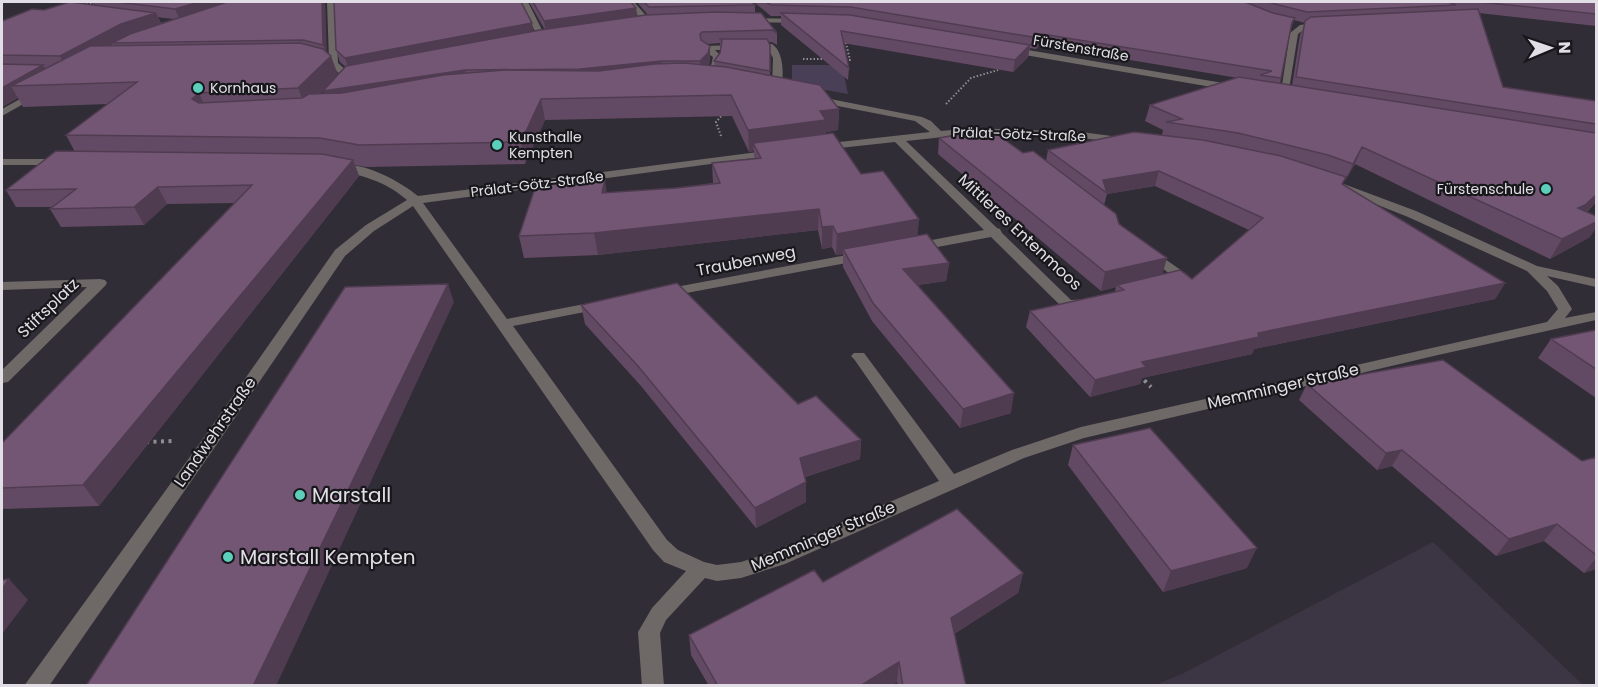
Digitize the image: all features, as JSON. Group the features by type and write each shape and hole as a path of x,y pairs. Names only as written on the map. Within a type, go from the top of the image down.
{"street":[{"path":"331,2 334,64 342,79 357,73"},
{"path":"524,2 542,38"},
{"path":"630,2 652,22 636,24"},
{"path":"738,20 850,22"},
{"path":"1293,24 1303,27 1327,24"},
{"path":"1283,96 1294,33 1303,27"},
{"path":"532,40 554,36"},
{"path":"727,82 700,78 716,67 717,56 706,48 772,46 777,58 772,90 788,93"},
{"name":"Fürstenstraße","path":"995,47 1248,90"},
{"path":"307,57 334,64"},
{"path":"2,113 49,86"},
{"path":"1271,94 1294,98"},
{"path":"810,98 907,116 927,123 937,133"},
{"path":"993,131 1011,145"},
{"name":"Prälat-Götz-Straße","path":"804,149 937,133 993,131 1081,135 1140,142"},
{"name":"Mittleres Entenmoos","path":"897,138 996,232 1068,305 1102,297"},
{"name":"Prälat-Götz-Straße","path":"415,200 783,152"},
{"path":"2,162 72,162"},
{"name":"Memminger Straße","path":"328,165 353,169 393,181 415,200 660,545 671,556 717,573 741,570 778,558 950,482 1018,454 1081,433 1596,316"},
{"path":"1327,181 1412,214 1533,269 1596,283"},
{"name":"Landwehrstraße","path":"35,686 211,440 340,253 370,228 415,200"},
{"path":"905,249 996,232"},
{"path":"1137,243 1183,278 1160,284"},
{"name":"Traubenweg","path":"653,295 882,253"},
{"path":"1533,269 1553,289 1565,309 1552,326"},
{"name":"Stiftsplatz","path":"2,286 100,283 2,378"},
{"path":"503,324 618,302"},
{"path":"859,356 950,482"},
{"path":"653,686 649,632 659,614 701,569"}],"path":[{"path":"79,7 97,2"},
{"path":"839,60 850,60 844,35 848,32 850,22"},
{"path":"777,58 829,59"},
{"path":"927,123 971,78 998,70"},
{"path":"727,82 724,115 716,122 730,159"},
{"path":"1135,371 1176,412"},
{"path":"144,442 211,440"}],"shaded area":[{"path":"792,65 842,65 848,94 792,84"},
{"path":"1433,542 1583,685 1155,685 1182,674"}],"building":[{"path":"70,2 156,13 121,24 60,56 2,55 2,21 32,9 44,10"},
{"path":"117,2 199,2 175,9"},
{"path":"227,2 322,2 323,45 303,40 112,43 130,34"},
{"path":"334,2 521,2 532,23 345,58 336,50"},
{"path":"533,2 631,2 636,8 544,21"},
{"path":"644,2 752,2 755,5 649,7"},
{"path":"766,2 1245,2 1273,13 1295,18 1292,22 1281,78 1260,75 1272,71 1042,34 1038,38 851,7 771,5"},
{"path":"1269,2 1448,2 1456,5 1307,12"},
{"path":"1480,2 1596,2 1596,14"},
{"path":"1478,9 1503,87 1596,101 1596,124 1296,77 1305,21 1311,17"},
{"path":"761,13 777,33 772,30 702,32 701,40 710,46 708,53 700,61 662,61 580,69 465,70 323,91 346,66 540,30 646,15"},
{"path":"781,13 850,15 1030,45 1015,60 841,31 849,68"},
{"path":"720,39 767,39 770,45 770,71 714,61 720,53 722,41"},
{"path":"300,43 323,49 331,56 298,88 199,93 192,99 199,103 302,98 309,94 342,93 443,75 505,70 599,71 654,64 684,63 726,67 820,85 839,109 820,111 826,120 748,130 731,95 541,99 521,142 359,145 320,138 66,135 137,82 11,86 90,46"},
{"path":"2,64 43,65 2,88"},
{"path":"1239,77 1596,133 1596,195 1578,208 1596,216 1596,222 1562,239 1362,147 1353,164 1328,155 1238,133 1166,122 1182,119 1150,105"},
{"path":"990,129 1023,153 1033,151 1116,214 1119,224 1167,258 1105,272 939,138"},
{"path":"1134,132 1203,140 1281,156 1346,177 1342,184 1505,283 1258,333 1259,337 1142,362 1146,367 1095,380 1030,311 1124,290 1117,285 1180,270 1192,279 1263,218 1159,171 1103,180 1107,193 1048,150"},
{"path":"833,133 861,174 883,171 919,219 837,234 833,226 822,227 819,209 594,233 519,236 537,182 605,180 602,193 720,183 712,163 761,158 753,143"},
{"path":"56,151 322,154 353,160 83,485 2,488 2,443 252,185 158,187 134,207 50,209 76,189 6,190"},
{"path":"927,234 949,263 903,269 1014,393 963,409 873,303 843,249"},
{"path":"677,283 798,404 816,396 861,440 800,458 806,482 755,508 638,366 581,305"},
{"name":"Marstall","path":"448,284 253,686 86,686 345,287"},
{"path":"1596,330 1596,369 1551,339"},
{"path":"1443,360 1582,461 1596,457 1596,555 1557,524 1509,539 1402,450 1386,453 1307,384"},
{"path":"1150,428 1257,548 1171,571 1073,445"},
{"path":"957,509 1023,573 951,618 966,686 903,686 899,662 860,686 718,686 689,635 814,570 823,582"},
{"path":"9,579 2,589 2,580"}],"place":[{"name":"Kornhaus","path":"198,88"},
{"name":"Kunsthalle Kempten","path":"497,145"},
{"name":"Fürstenschule","path":"1546,189"},
{"name":"Marstall","path":"300,495"},
{"name":"Marstall Kempten","path":"228,557"}]}
